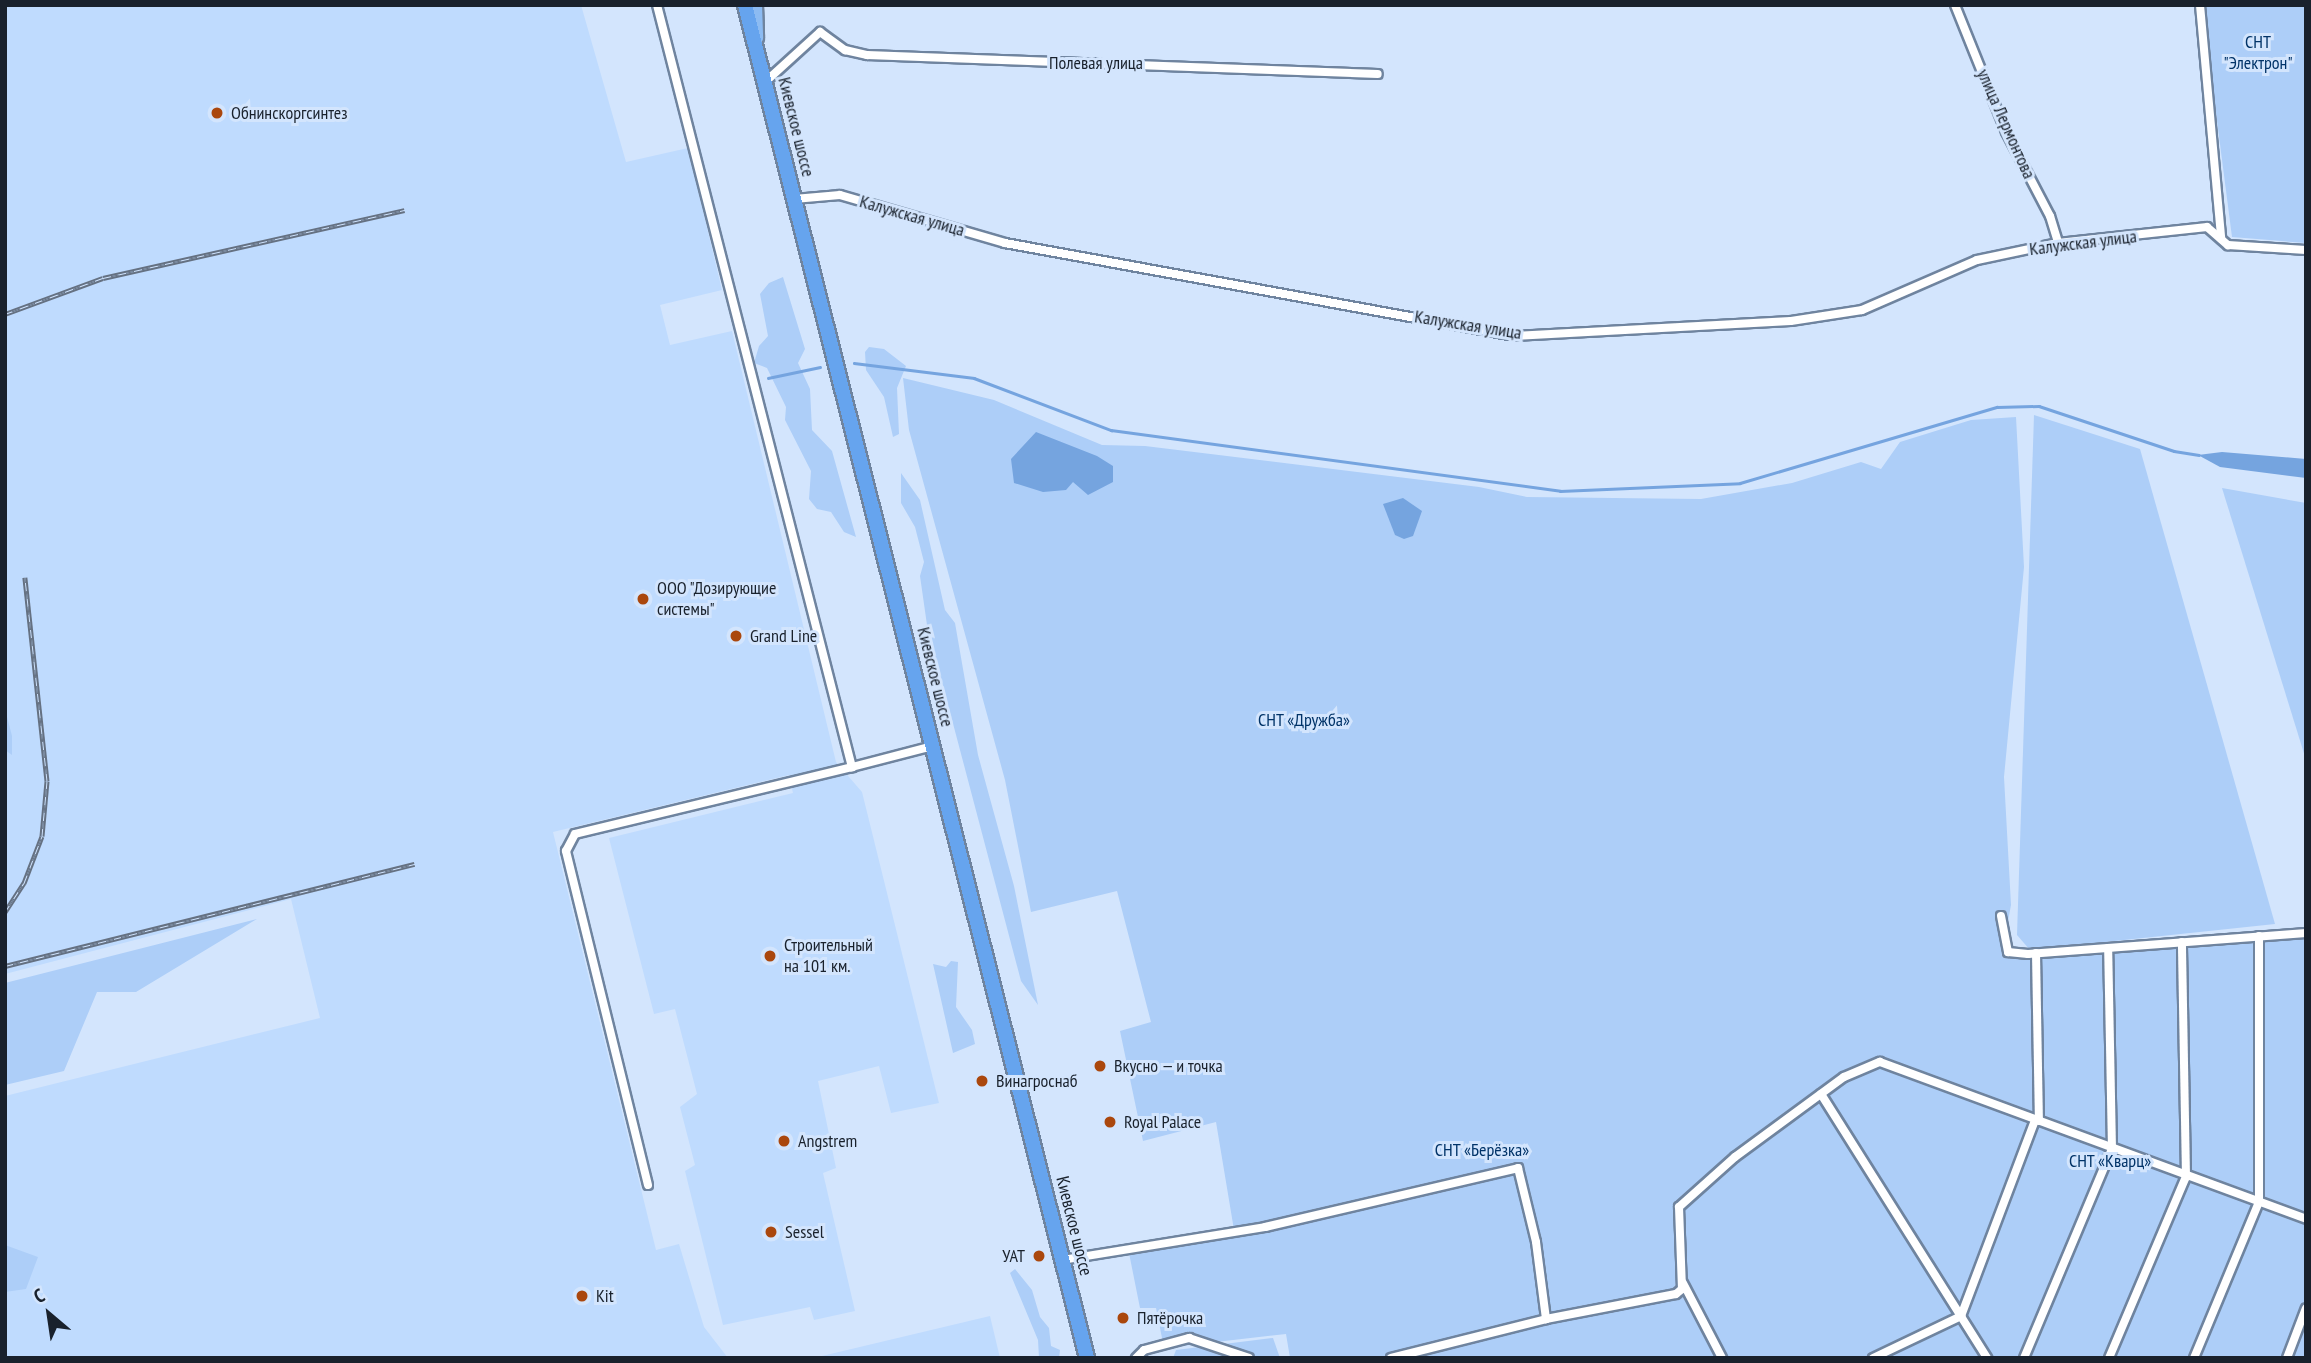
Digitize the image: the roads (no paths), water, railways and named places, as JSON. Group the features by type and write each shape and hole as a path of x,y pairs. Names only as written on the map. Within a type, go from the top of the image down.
{"highway":[{"name":"Киевское шоссе","path":"745,5 1087,1358"}],"main road":[{"path":"756,5 758,60"}],"street":[{"path":"657,5 852,766"},
{"name":"улица Лермонтова","path":"1955,5 2006,132 2050,216 2057,243"},
{"path":"2200,5 2221,238"},
{"name":"Полевая улица","path":"764,83 820,32 845,50 867,55 1378,74"},
{"name":"Калужская улица","path":"794,199 840,195 1005,243 1514,335 1791,321 1862,310 1977,260 2057,243 2207,227 2228,246 2306,250"},
{"path":"648,1185 566,850 575,834 933,746"},
{"path":"2001,916 2008,952 2036,953 2306,933"},
{"path":"2194,1358 2259,1202 2259,936"},
{"path":"2109,1358 2186,1177 2182,942"},
{"path":"2024,1358 2112,1149 2108,948"},
{"path":"1873,1358 1961,1316 2037,1121 2036,953"},
{"path":"1391,1358 1546,1319 1676,1294 1681,1280 1679,1207 1735,1157 1844,1077 1880,1062 2306,1219"},
{"path":"1821,1094 1987,1358"},
{"path":"1062,1260 1265,1227 1518,1168 1536,1242 1546,1319"},
{"path":"1681,1280 1705,1319 1722,1358"},
{"path":"2287,1358 2306,1308"},
{"path":"2295,1335 2306,1330"},
{"path":"1136,1358 1144,1350 1189,1338 1249,1358"}],"waterway":[{"path":"854,363 974,378 1111,430 1560,491 1740,483 1997,407 2039,406 2174,451 2199,455"},
{"path":"768,378 820,367"}],"railway":[{"path":"5,314 103,278 404,210"},
{"path":"5,912 24,883 42,836 47,781 25,577"},
{"path":"5,966 414,864"}],"place":[{"name":"Обнинскоргсинтез","path":"217,113"},
{"name":"ООО \"Дозирующие системы\"","path":"643,599"},
{"name":"Grand Line","path":"736,636"},
{"name":"Строительный на 101 км.","path":"770,956"},
{"name":"Вкусно — и точка","path":"1100,1066"},
{"name":"Винагроснаб","path":"982,1081"},
{"name":"Royal Palace","path":"1110,1122"},
{"name":"Angstrem","path":"784,1141"},
{"name":"Sessel","path":"771,1232"},
{"name":"УАТ","path":"1039,1256"},
{"name":"Kit","path":"582,1296"},
{"name":"Пятёрочка","path":"1123,1318"}],"park label":[{"name":"СНТ \"Электрон\"","path":"2258,53"},
{"name":"СНТ «Дружба»","path":"1304,720"},
{"name":"СНТ «Берёзка»","path":"1482,1150"},
{"name":"СНТ «Кварц»","path":"2110,1161"}]}
